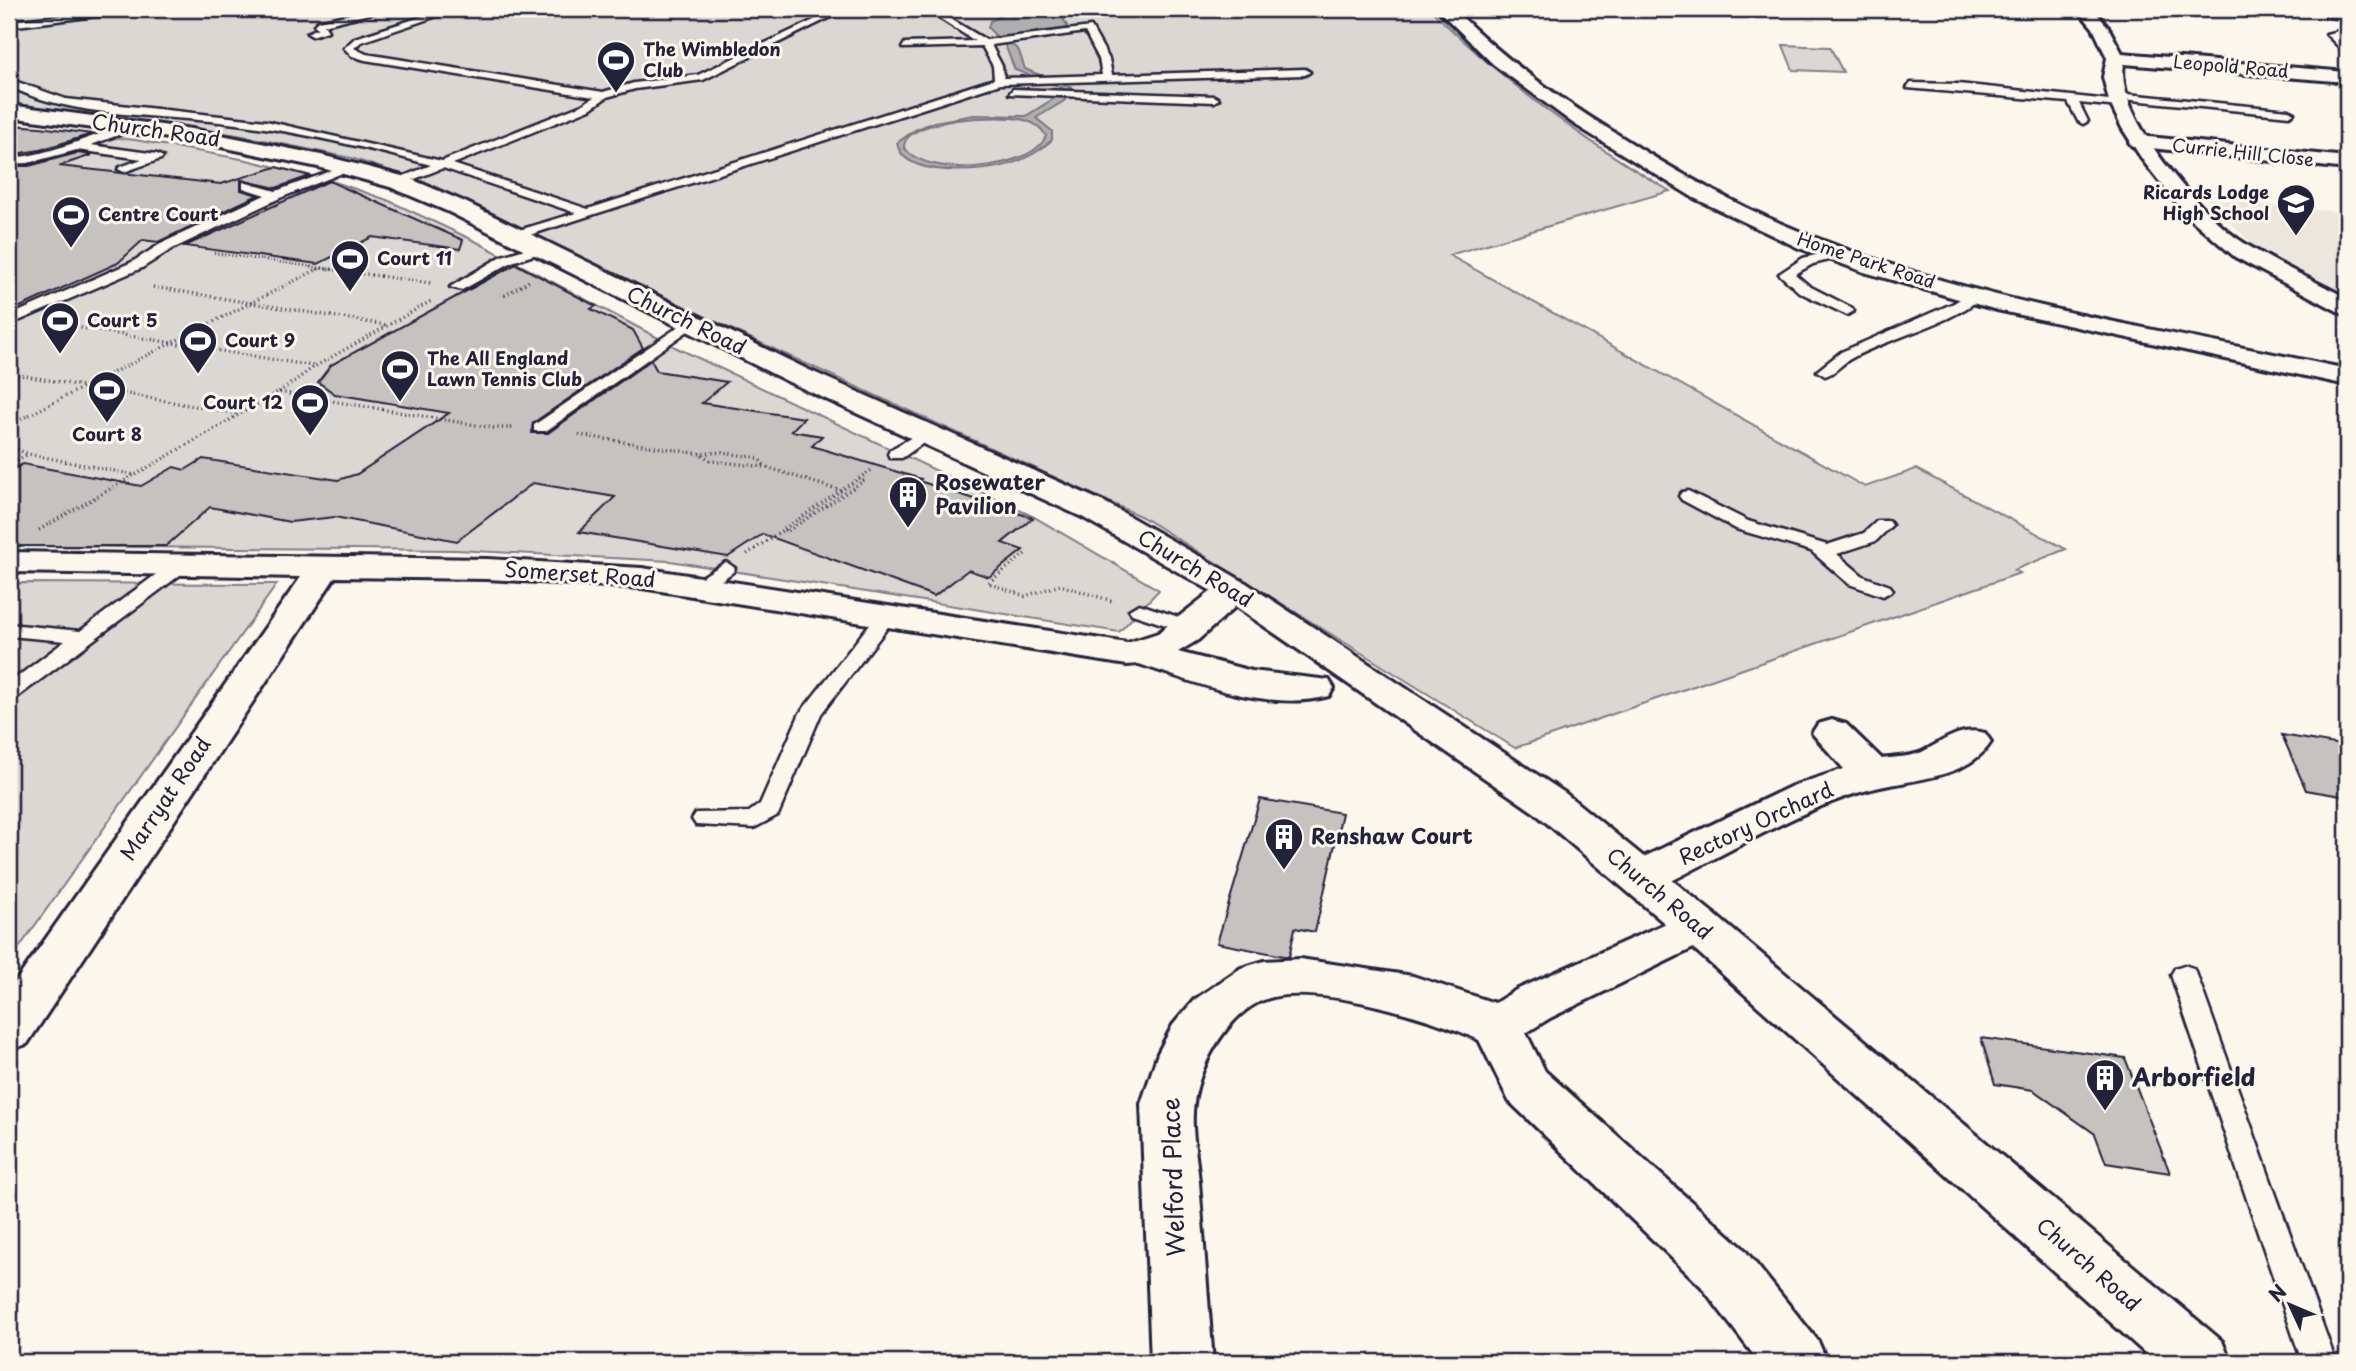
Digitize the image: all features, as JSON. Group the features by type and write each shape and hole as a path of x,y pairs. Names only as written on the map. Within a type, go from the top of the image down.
{"street":[{"name":"Home Park Road","path":"1445,9 1502,65 1648,164 1737,211 1836,254 1976,295 2347,377"},
{"path":"2085,9 2100,27 2116,58 2113,62 2118,100 2139,142 2171,184 2227,241 2347,308"},
{"name":"Leopold Road","path":"2116,58 2347,77"},
{"name":"Church Road","path":"9,111 251,146 398,182 690,323 1094,510 1234,590 1550,803 1698,926 2200,1362"},
{"name":"Currie Hill Close","path":"2139,142 2347,163"},
{"name":"Somerset Road","path":"9,562 487,569 642,578 712,577 887,615 1104,653 1146,654 1180,666 1261,683 1298,690 1315,688"},
{"name":"Marryat Road","path":"9,1030 324,568"},
{"path":"1146,654 1165,646 1234,590"},
{"path":"1832,733 1872,774"},
{"name":"Rectory Orchard","path":"1640,877 1807,796 1872,774 1929,765 1971,742"},
{"path":"1698,926 1533,1004 1497,1026 1527,1086 1722,1267 1796,1362"},
{"name":"Welford Place","path":"1182,1362 1167,1104 1178,1062 1196,1029 1225,1001 1262,980 1316,978 1389,989 1449,1004 1497,1026"}],"lane":[{"path":"9,24 148,9"},
{"path":"312,33 325,29 318,25 321,23 385,9"},
{"path":"454,9 358,40 349,48 365,57 603,94"},
{"path":"398,182 586,107 603,94 634,86 700,78 843,9"},
{"path":"929,9 945,22 988,43 998,63 999,80"},
{"path":"2329,15 2347,16"},
{"path":"905,46 988,43 1088,29 1104,59 1107,76"},
{"path":"2347,32 2332,32 2347,52"},
{"path":"457,287 507,259 526,242 588,213 979,90 999,80 1305,72"},
{"path":"9,82 31,95 85,105 284,127 447,164 588,213"},
{"path":"1911,86 1958,87 2072,99 2288,113"},
{"path":"979,90 1214,99"},
{"path":"2072,99 2082,121"},
{"path":"586,107 599,109"},
{"path":"9,161 28,160 77,147 131,127"},
{"path":"77,147 158,157 124,169"},
{"path":"13,320 137,265 167,246 276,195 349,168"},
{"path":"247,185 276,195"},
{"path":"1836,254 1808,261 1786,274 1804,289 1847,311"},
{"path":"1825,370 1846,355 1959,306 1976,295"},
{"path":"540,428 690,323"},
{"path":"896,454 926,434"},
{"path":"1688,496 1742,525 1818,547 1856,580 1883,590"},
{"path":"1824,552 1870,537 1883,525"},
{"path":"1736,540 1755,534 1774,535"},
{"path":"9,693 181,565"},
{"path":"1139,610 1190,627"},
{"path":"704,819 754,820 770,809 811,713 887,615"},
{"path":"9,630 84,637"},
{"path":"2184,975 2319,1362"}],"path":[{"path":"167,246 457,287"},
{"path":"9,425 321,268"},
{"path":"104,279 386,325"},
{"path":"34,533 240,415 386,325 457,287"},
{"path":"13,320 314,367"},
{"path":"9,373 240,415"},
{"path":"278,392 494,428 540,428 701,454 722,452 758,458 766,467"},
{"path":"9,446 28,454 135,475"},
{"path":"9,464 28,454"},
{"path":"701,454 712,461 766,467 845,493"},
{"path":"712,577 845,493 860,478 896,454"},
{"path":"1021,552 1025,554 988,583 1025,596 1056,586 1066,586 1139,610"}],"shaded area":[{"path":"9,9 1008,9 1011,12 990,21 995,38 1068,28 1058,9 1430,9 1486,61 1544,108 1605,151 1670,191 1449,255 1865,487 1916,469 2066,549 2014,570 2020,573 1515,748 1142,517 752,339 427,183 351,158 238,135 9,104"},
{"path":"1008,9 1058,9 1068,28 1004,37 1019,51 1025,69 1074,89 1064,101 1036,118 1052,131 1052,140 1027,157 998,167 946,170 914,163 903,155 897,143 915,130 934,122 974,115 1026,116 1064,92 1063,88 1015,70 1005,45 988,28 990,21 1011,12","holes":["969,119 1025,120 1033,123 1046,136 1037,148 1021,157 977,167 933,164 915,157 904,147 906,139 923,128"]},
{"path":"1783,45 1830,47 1843,72 1793,70"},
{"name":"The All England Lawn Tennis Club","path":"9,124 135,140 247,160 332,181 387,200 475,241 675,347 1034,517 1159,590 1119,632 670,561 456,550 9,546"},
{"name":"Ricards Lodge High School","path":"2205,198 2347,213 2347,294 2270,261"},
{"path":"9,583 277,584 9,962"}],"building":[{"path":"9,125 92,134 40,150 9,155"},
{"name":"Centre Court","path":"77,153 92,155 59,166 221,184 276,167 310,176 276,188 241,180 241,190 258,195 158,242 143,240 118,263 9,312 9,166 29,166"},
{"path":"329,181 463,240 460,249 372,237 318,264 185,246"},
{"path":"516,264 596,306 591,309 633,330 643,348 533,423 532,433 548,433 651,360 657,371 727,382 702,403 804,418 791,431 822,436 812,446 921,479 919,481 1033,518 1002,543 1023,550 989,577 968,570 934,596 763,534 728,557 579,532 615,497 533,483 457,541 335,517 290,522 210,507 166,546 9,546 9,471 23,464 141,486 174,467 185,470 203,459 338,480 357,474 449,413 335,394 318,382 331,365"},
{"path":"2282,735 2347,746 2347,797 2306,790"},
{"name":"Renshaw Court","path":"1260,799 1342,813 1315,932 1295,928 1289,957 1217,943"},
{"name":"Arborfield","path":"1981,1038 2125,1058 2170,1173 2106,1163 2095,1134 2033,1090 1995,1084"}],"place":[{"name":"The Wimbledon Club","path":"616,94"},
{"name":"Ricards Lodge High School","path":"2296,237"},
{"name":"Centre Court","path":"71,249"},
{"name":"Court 11","path":"350,293"},
{"name":"Court 5","path":"60,355"},
{"name":"Court 9","path":"198,375"},
{"name":"The All England Lawn Tennis Club","path":"400,403"},
{"name":"Court 8","path":"107,424"},
{"name":"Court 12","path":"310,437"},
{"name":"Rosewater Pavilion","path":"908,529"},
{"name":"Renshaw Court","path":"1284,871"},
{"name":"Arborfield","path":"2105,1112"}]}
